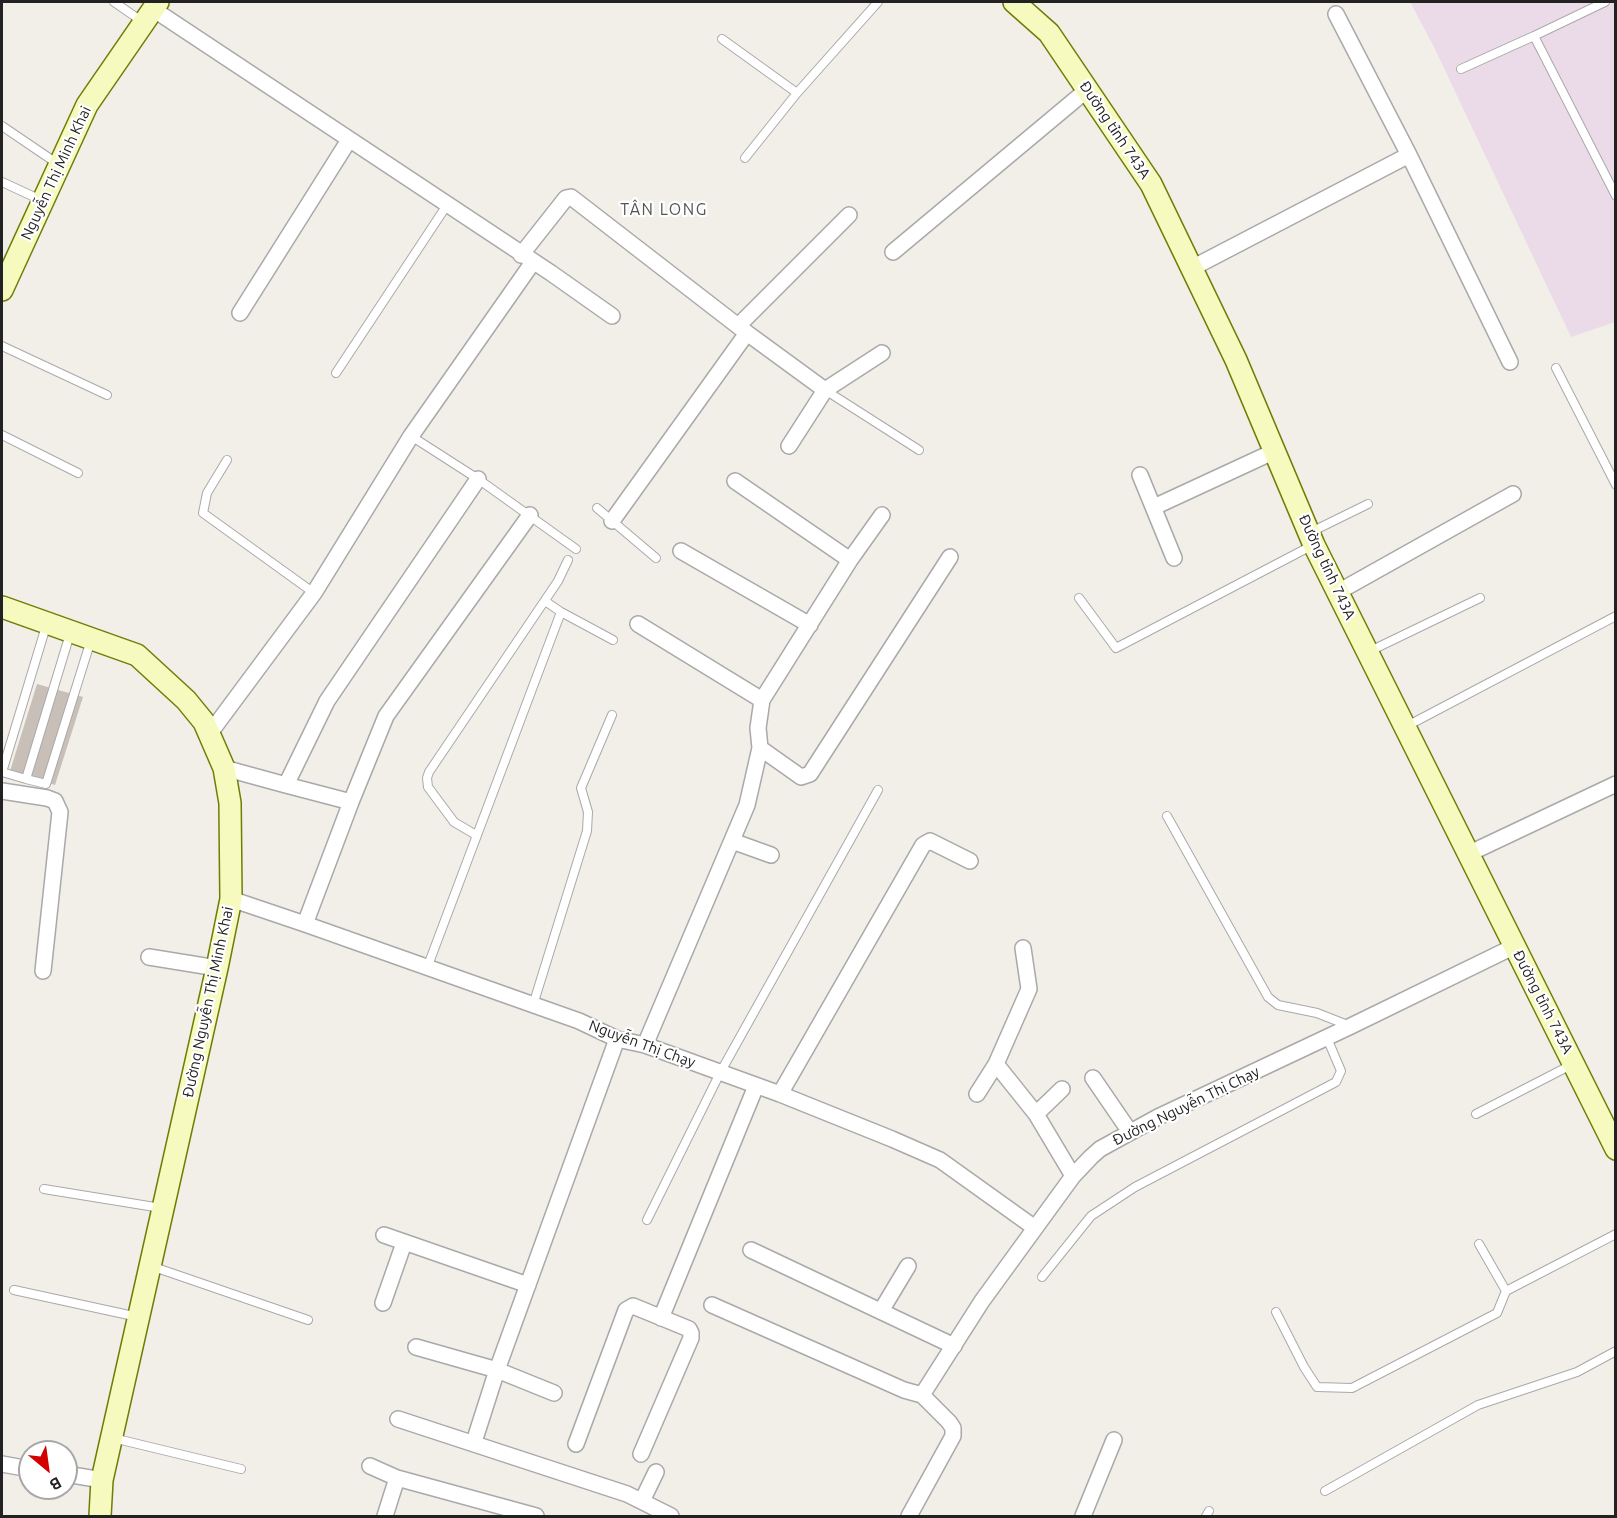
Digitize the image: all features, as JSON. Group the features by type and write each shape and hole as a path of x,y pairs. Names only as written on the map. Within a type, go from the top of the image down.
{"main road":[{"name":"Đường tỉnh 743A","path":"1014,2 1048,33 1151,184 1236,360 1312,539 1616,1149"},
{"name":"Nguyễn Thị Minh Khai","path":"2,290 87,105 151,11"},
{"name":"Đường Nguyễn Thị Minh Khai","path":"2,607 137,655 186,699 210,733 224,768 230,803 231,899 102,1480 100,1516"}],"street":[{"path":"151,11 612,316"},
{"path":"1336,14 1409,155 1510,362"},
{"path":"893,252 1088,89"},
{"path":"240,314 349,140"},
{"path":"1192,268 1409,155"},
{"path":"210,733 314,593 411,436 566,198 571,197 825,390"},
{"path":"612,520 743,329 849,215"},
{"path":"789,446 825,390 882,353"},
{"path":"1154,507 1275,451"},
{"path":"1140,475 1174,558"},
{"path":"286,785 327,701 478,479"},
{"path":"735,481 850,561"},
{"path":"1338,592 1513,495"},
{"path":"305,924 386,716 530,515"},
{"path":"645,1045 747,805 760,748 758,728 762,700 850,561 882,515"},
{"path":"681,551 810,625"},
{"path":"760,748 801,777 810,774 950,557"},
{"path":"638,624 762,700"},
{"path":"224,768 351,802"},
{"path":"1468,854 1616,784"},
{"path":"2,791 47,798 55,801 60,812 43,971"},
{"path":"732,841 771,855"},
{"path":"780,1095 923,845 930,841 970,861"},
{"name":"Nguyễn Thị Chạy","path":"231,899 579,1021 618,1039 645,1045 720,1072 940,1160 1035,1228"},
{"name":"Đường Nguyễn Thị Chạy","path":"922,1395 982,1301 1073,1176 1100,1149 1158,1117 1515,946"},
{"path":"977,1094 996,1064 1029,989 1023,948"},
{"path":"149,957 217,968"},
{"path":"474,1442 497,1370 618,1039"},
{"path":"996,1064 1036,1114 1073,1176"},
{"path":"1093,1078 1130,1132"},
{"path":"661,1318 756,1086"},
{"path":"1036,1114 1062,1089"},
{"path":"384,1235 528,1285"},
{"path":"383,1303 405,1242"},
{"path":"752,1250 954,1346"},
{"path":"881,1311 908,1266"},
{"path":"712,1305 904,1390 922,1395 949,1422 953,1428 953,1436 909,1516"},
{"path":"576,1443 626,1310 633,1306 689,1329 691,1338 641,1454"},
{"path":"416,1347 497,1370 554,1393"},
{"path":"398,1419 474,1442 642,1501 666,1514"},
{"path":"1083,1516 1114,1440"},
{"path":"2,1464 18,1467"},
{"path":"370,1466 397,1478 536,1516"},
{"path":"642,1501 656,1472"},
{"path":"78,1476 102,1480"},
{"path":"385,1516 397,1478"},
{"path":"643,1516 666,1514"}],"lane":[{"path":"114,2 151,11"},
{"path":"745,159 797,93 878,2"},
{"path":"1461,69 1605,2"},
{"path":"1534,36 1616,196"},
{"path":"722,39 797,93"},
{"path":"2,126 59,165"},
{"path":"2,182 42,201"},
{"path":"336,373 447,205"},
{"path":"2,346 107,395"},
{"path":"1556,368 1616,485"},
{"path":"825,390 920,450"},
{"path":"2,435 78,472"},
{"path":"411,436 478,479 576,549"},
{"path":"227,460 207,493 203,513 314,593"},
{"path":"1079,598 1116,648 1312,539 1368,504"},
{"path":"597,508 656,558"},
{"path":"476,835 454,822 428,787 429,772 558,581 568,560"},
{"path":"1368,652 1480,598"},
{"path":"544,601 612,640"},
{"path":"427,968 561,612"},
{"path":"1405,728 1616,616"},
{"path":"48,622 2,772 46,784 92,638"},
{"path":"26,778 71,631"},
{"path":"533,1005 587,831 588,812 581,788 612,715"},
{"path":"647,1220 720,1072 878,790"},
{"path":"1167,816 1268,997 1278,1005 1317,1013 1351,1026"},
{"path":"1042,1277 1091,1216 1135,1187 1336,1082 1341,1071 1327,1038"},
{"path":"1476,1114 1574,1064"},
{"path":"44,1190 163,1208"},
{"path":"1276,1312 1304,1367 1317,1387 1352,1388 1497,1312 1506,1291 1616,1234"},
{"path":"1479,1244 1506,1291"},
{"path":"150,1266 308,1320"},
{"path":"14,1290 139,1317"},
{"path":"1325,1491 1478,1405 1577,1372 1616,1352"},
{"path":"112,1438 241,1469"}],"shaded area":[{"path":"1410,2 1615,2 1615,322 1571,337 1434,47"}],"building":[{"path":"37,684 83,697 55,785 10,771"}],"district":[{"name":"TÂN LONG","path":"664,210"}]}
